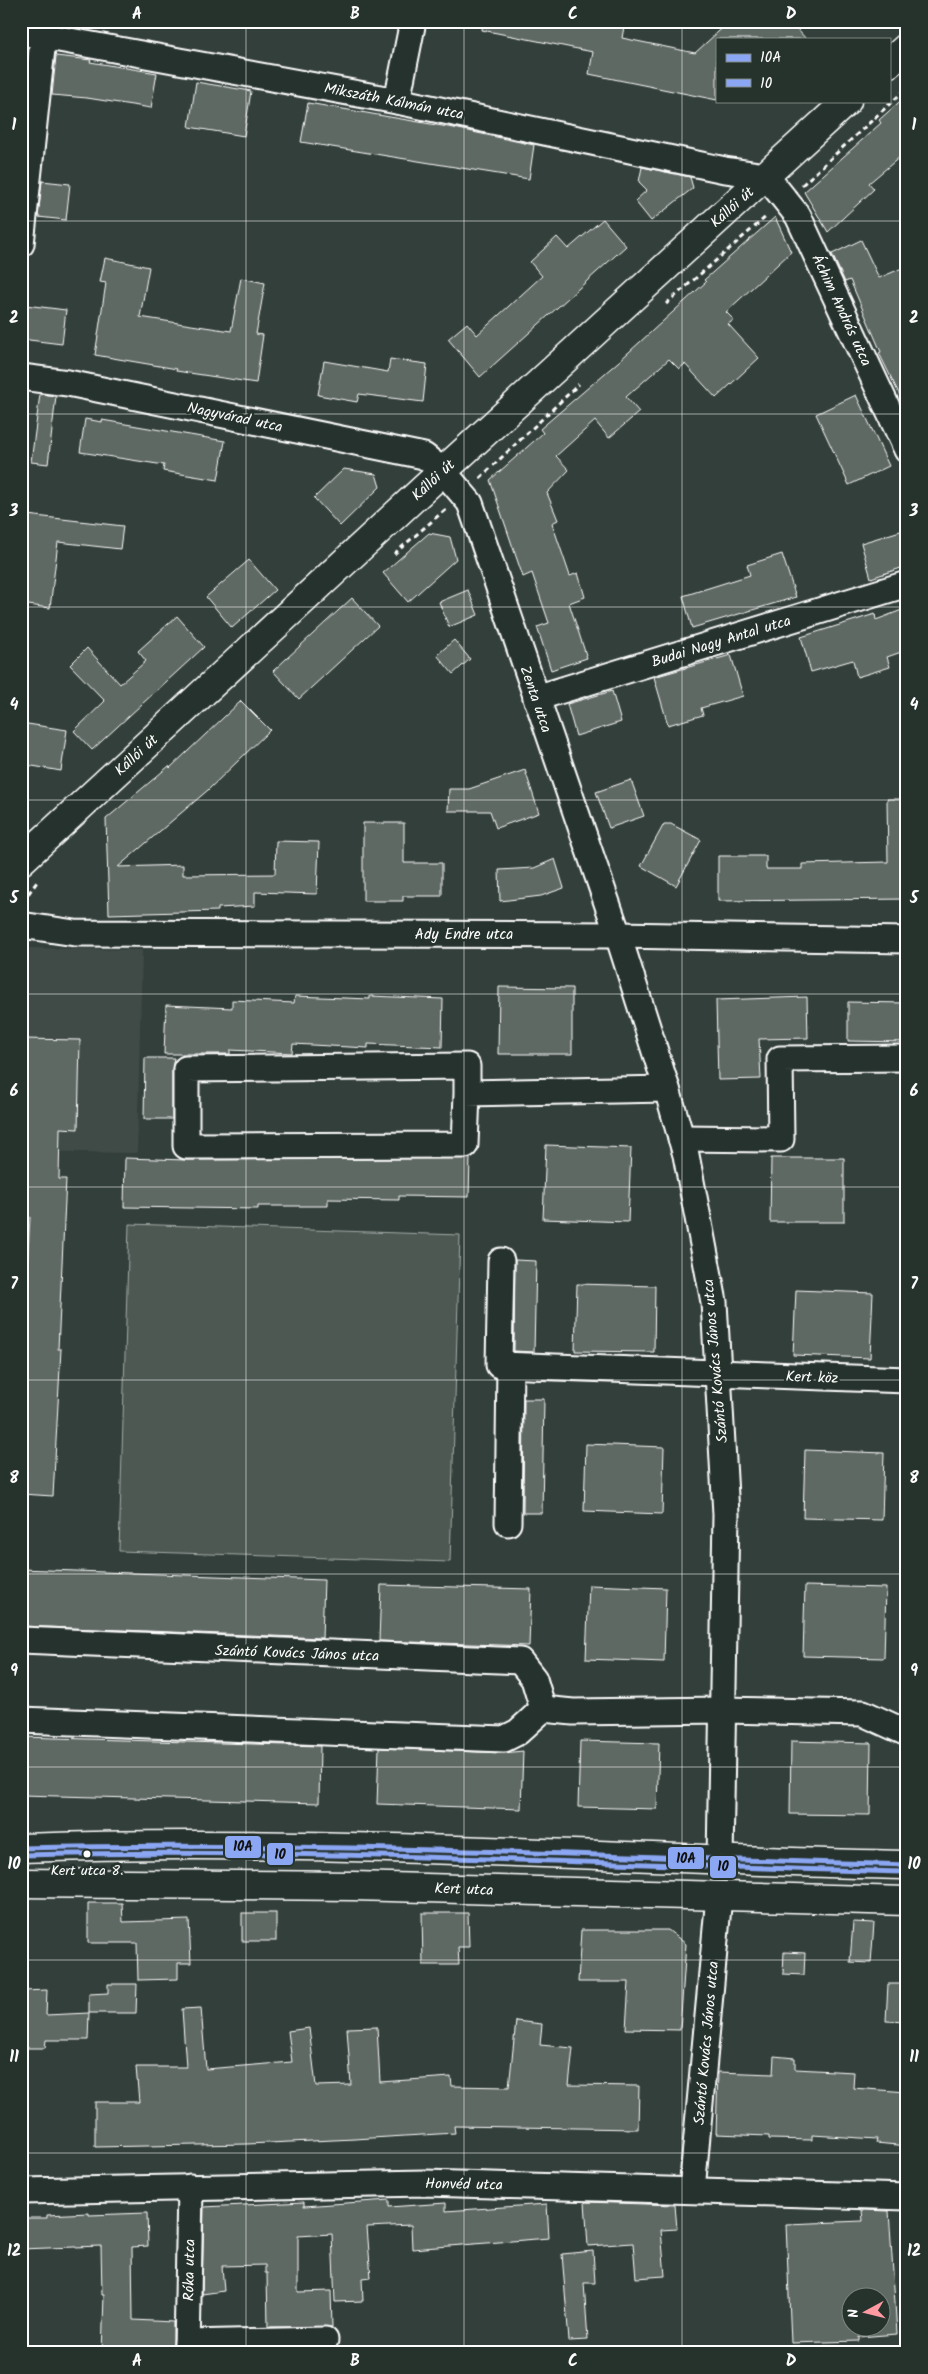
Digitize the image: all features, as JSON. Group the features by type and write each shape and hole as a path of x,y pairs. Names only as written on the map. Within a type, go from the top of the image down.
{"main road":[{"path":"890,62 907,47"},
{"name":"Kállói út","path":"21,862 443,471 846,102"},
{"path":"21,1848 89,1845 352,1847 907,1865"},
{"name":"Kert utca","path":"21,1883 353,1886 907,1901"}],"street":[{"path":"397,101 413,21"},
{"path":"21,244 37,30"},
{"name":"Mikszáth Kálmán utca","path":"37,30 397,101 725,170 766,176"},
{"name":"Áchim András utca","path":"766,176 798,216 907,450"},
{"name":"Nagyvárad utca","path":"21,377 68,383 424,456 443,471"},
{"name":"Zenta utca","path":"443,471 470,503 618,935"},
{"name":"Budai Nagy Antal utca","path":"536,698 907,584"},
{"name":"Ady Endre utca","path":"21,926 74,933 618,935 907,940"},
{"name":"Szántó Kovács János utca","path":"618,935 686,1154 714,1302 726,1514 720,1860"},
{"path":"681,1138 781,1139 780,1059 907,1058"},
{"path":"466,1066 467,1093 465,1145 186,1146 186,1068 466,1066"},
{"path":"467,1093 667,1089"},
{"path":"502,1261 499,1365 510,1365 508,1523"},
{"name":"Kert köz","path":"510,1365 907,1380"},
{"name":"Szántó Kovács János utca","path":"21,1640 520,1661 534,1679 544,1709"},
{"path":"21,1720 504,1739 518,1732 544,1709 573,1712 723,1710 863,1713 907,1733"},
{"name":"Szántó Kovács János utca","path":"692,2190 719,1896"},
{"name":"Honvéd utca","path":"21,2191 425,2183 907,2197"},
{"name":"Róka utca","path":"187,2348 190,2187"},
{"path":"187,2348 326,2340"}],"path":[{"path":"786,199 907,88"}],"shaded area":[{"path":"27,948 142,950 137,1153 21,1151 21,952"},
{"path":"129,1224 460,1235 450,1562 119,1551"},
{"path":"907,1462 907,1710 898,1710"}],"building":[{"path":"483,21 625,21 622,38 695,53 730,21 790,21 805,38 716,38 716,100 589,74 593,52 482,30"},
{"path":"56,56 91,60 90,62 157,73 151,108 87,98 52,95"},
{"path":"196,82 251,91 244,136 189,127"},
{"path":"907,95 907,151 869,183 874,189 828,232 804,192 881,123 879,120"},
{"path":"308,103 454,128 534,145 529,179 301,142"},
{"path":"642,167 690,177 693,188 651,221 635,201 647,190 639,182"},
{"path":"42,181 70,184 66,220 38,217"},
{"path":"775,217 791,252 726,312 734,320 728,324 759,358 716,398 685,364 679,369 669,359 626,397 639,412 609,438 595,421 556,456 569,470 547,493 558,520 552,523 570,576 578,573 585,597 569,603 587,658 551,670 537,627 549,623 532,573 523,577 490,480 543,433 540,429 618,362 706,282 704,280"},
{"path":"603,219 626,246 480,377 448,339 467,323 477,335 542,276 530,262 557,237 568,249"},
{"path":"861,240 879,278 907,266 907,410 879,353 881,352 850,280 845,282 832,254"},
{"path":"105,258 149,267 140,317 178,323 231,331 241,278 265,283 256,334 263,335 256,383 176,371 177,369 95,355 106,283 100,282"},
{"path":"25,305 66,310 62,344 21,339"},
{"path":"390,359 427,364 423,402 359,394 357,402 318,395 324,361 388,372"},
{"path":"40,394 56,396 48,464 31,462"},
{"path":"856,395 889,466 849,485 816,414"},
{"path":"85,419 102,422 102,420 225,441 218,480 163,471 164,465 80,452"},
{"path":"344,469 376,474 380,487 340,526 314,498"},
{"path":"27,515 123,526 120,549 58,542 50,608 21,604 21,561"},
{"path":"907,529 907,566 871,578 861,543"},
{"path":"429,533 450,537 456,559 408,602 383,573"},
{"path":"782,554 796,597 692,628 683,596 750,575 747,565"},
{"path":"249,560 275,590 232,628 206,597"},
{"path":"468,590 478,615 449,627 439,602"},
{"path":"352,598 378,626 299,699 273,671"},
{"path":"907,608 907,650 887,657 890,667 857,677 853,660 811,672 801,637 875,614 876,620"},
{"path":"177,616 204,647 92,750 74,731 105,701 70,665 87,648 120,684 146,661 138,651"},
{"path":"454,640 470,659 453,674 437,655"},
{"path":"731,655 743,696 701,708 703,715 668,725 654,677"},
{"path":"612,691 621,722 576,736 567,704"},
{"path":"241,701 270,730 208,790 118,867 183,865 183,875 275,874 276,841 319,842 317,894 255,892 255,906 218,908 218,911 109,914 106,819 169,766 170,768"},
{"path":"21,723 67,730 61,771 21,764"},
{"path":"525,770 539,813 496,828 490,811 448,811 449,789 469,789"},
{"path":"631,780 644,816 609,828 596,792"},
{"path":"887,799 907,799 907,899 718,901 718,856 766,856 766,869 802,869 802,864 888,862"},
{"path":"363,823 404,823 404,863 442,863 442,896 403,896 403,901 363,901"},
{"path":"664,824 671,824 701,840 676,886 641,866"},
{"path":"555,859 564,888 541,896 500,901 499,870 534,868"},
{"path":"499,987 572,988 572,1054 498,1054"},
{"path":"295,996 370,999 370,996 443,999 442,1047 368,1044 368,1048 293,1044 292,1053 230,1050 230,1054 164,1054 166,1005 232,1008 232,1000 294,1003"},
{"path":"807,997 808,1038 759,1039 761,1079 718,1080 716,1000"},
{"path":"848,1002 907,1003 907,1042 848,1041"},
{"path":"21,1039 80,1040 78,1129 60,1128 59,1179 66,1179 58,1349 61,1349 53,1496 21,1494 26,1324 24,1324 30,1217 21,1216"},
{"path":"145,1058 174,1058 172,1069 172,1119 144,1119"},
{"path":"546,1145 631,1148 628,1222 543,1219"},
{"path":"125,1158 186,1160 470,1158 469,1197 399,1196 399,1200 328,1199 328,1206 258,1206 258,1209 124,1207"},
{"path":"771,1158 844,1158 844,1222 770,1222"},
{"path":"515,1260 536,1261 534,1352 514,1351"},
{"path":"577,1284 655,1286 654,1352 575,1351"},
{"path":"796,1290 873,1293 870,1358 793,1355"},
{"path":"524,1399 544,1399 542,1513 523,1513"},
{"path":"586,1444 664,1447 662,1514 584,1511"},
{"path":"805,1450 884,1453 882,1520 803,1518"},
{"path":"21,1569 324,1580 322,1638 21,1626"},
{"path":"381,1585 531,1589 529,1646 379,1641"},
{"path":"589,1585 666,1588 664,1662 586,1659"},
{"path":"805,1586 886,1588 884,1658 803,1656"},
{"path":"21,1737 320,1746 319,1803 21,1795"},
{"path":"580,1741 659,1743 657,1809 578,1807"},
{"path":"791,1741 871,1743 870,1815 790,1814"},
{"path":"379,1748 503,1753 523,1751 521,1809 377,1804"},
{"path":"88,1903 122,1903 123,1922 189,1920 191,1963 178,1963 178,1979 138,1980 137,1943 88,1943"},
{"path":"242,1913 276,1913 276,1941 242,1941"},
{"path":"422,1913 468,1913 469,1947 458,1947 459,1965 423,1965"},
{"path":"853,1922 874,1923 871,1963 850,1962"},
{"path":"581,1930 668,1930 686,1944 680,2030 626,2029 629,1982 578,1982"},
{"path":"784,1952 805,1953 804,1975 783,1974"},
{"path":"108,1984 137,1984 136,2013 89,2013 89,1994 108,1993"},
{"path":"888,1984 907,1984 907,2022 886,2021"},
{"path":"47,1990 46,2015 89,2013 88,2040 46,2040 45,2048 21,2048 23,1991"},
{"path":"201,2008 206,2069 292,2062 288,2031 309,2028 316,2086 351,2085 347,2028 377,2027 380,2082 451,2077 452,2086 509,2087 516,2021 542,2024 540,2045 573,2048 569,2085 639,2086 638,2129 454,2126 455,2133 355,2139 247,2144 95,2147 95,2102 139,2102 136,2067 186,2067 182,2009"},
{"path":"774,2056 795,2058 795,2069 854,2072 853,2088 907,2092 907,2146 876,2143 877,2139 812,2135 812,2140 769,2139 769,2136 716,2134 718,2072 773,2074"},
{"path":"389,2200 389,2207 446,2203 446,2211 547,2204 549,2238 412,2249 411,2225 367,2227 371,2278 362,2279 363,2301 335,2302 332,2234 298,2236 298,2292 331,2291 332,2327 268,2327 267,2273 265,2273 265,2265 222,2266 224,2291 202,2294 204,2207 304,2202 304,2206"},
{"path":"585,2202 675,2205 677,2229 661,2230 665,2276 636,2278 633,2243 588,2246"},
{"path":"862,2210 889,2211 897,2334 890,2335 890,2286 840,2286 840,2336 872,2336 859,2337 859,2341 791,2343 786,2224 863,2221"},
{"path":"89,2213 89,2215 147,2213 148,2246 132,2247 133,2320 173,2322 173,2353 102,2353 104,2295 102,2295 101,2246 21,2249 21,2218 47,2218 47,2215"},
{"path":"593,2251 595,2283 584,2283 588,2340 569,2341 562,2254"}],"transit line":[{"name":"10A","path":"21,1848 132,1846 353,1848 907,1865"},
{"name":"10","path":"21,1855 132,1853 353,1855 907,1872"}],"place":[{"name":"Kert utca 8.","path":"87,1854"}]}
